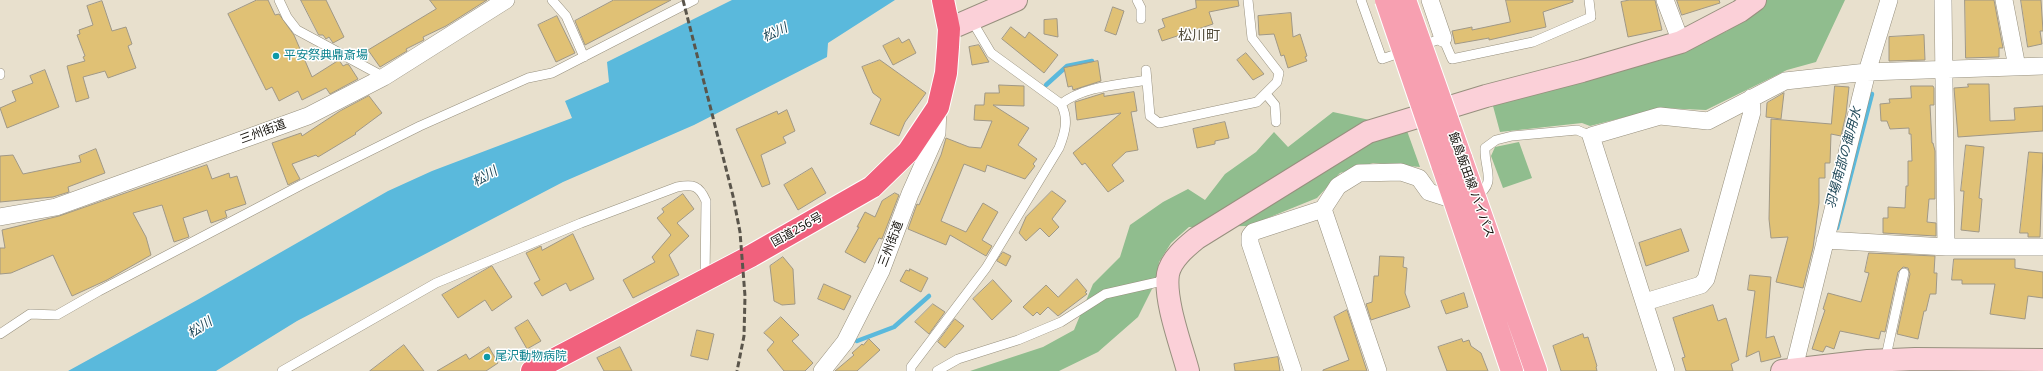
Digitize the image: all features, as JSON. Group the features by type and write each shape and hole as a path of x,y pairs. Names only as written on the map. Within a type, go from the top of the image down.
{"highway":[{"name":"国道256号","path":"532,371 705,280 860,196 872,187 908,152 938,107 946,73 946,13"}],"main road":[{"name":"飯島飯田線 バイパス","path":"1386,0 1451,161 1464,198 1536,371"},
{"name":"飯島飯田線 バイパス","path":"1405,0 1451,161"},
{"name":"飯島飯田線 バイパス","path":"1464,198 1512,371"}],"street":[{"name":"三州街道","path":"0,217 56,207 300,119 327,107 384,77 506,0"},
{"path":"946,13 972,21 1016,0"},
{"path":"1430,0 1443,38"},
{"path":"1665,0 1681,42"},
{"path":"1188,371 1172,312 1168,273 1179,254 1197,238 1368,132 1486,96 1582,71 1681,42 1740,11 1755,0"},
{"path":"1889,0 1867,72 1826,240 1788,370 1885,361 2043,361 2042,371"},
{"path":"1943,0 1946,247"},
{"path":"2004,0 2017,67"},
{"path":"1666,371 1591,136 1660,116 1708,121 1785,81 1867,72 2043,66"},
{"path":"1644,302 1701,285 1706,279 1752,112 1751,98"},
{"name":"三州街道","path":"822,371 845,342 881,270 910,194 937,133 938,107"},
{"path":"1293,371 1250,243 1250,236 1253,232 1323,209 1338,186 1359,173 1401,172 1418,178 1429,192 1464,198"},
{"path":"1323,209 1378,371"},
{"path":"1826,240 1946,247 2043,247"}],"lane":[{"path":"279,0 287,17 297,30 310,39 384,77"},
{"path":"552,0 566,16 584,56"},
{"path":"0,334 30,314 57,315 99,291 289,191 420,126 528,78 552,73 694,0"},
{"path":"1137,0 1141,8 1140,19"},
{"path":"1146,70 1150,116 1159,123 1257,102 1277,82 1279,72 1252,38 1248,0"},
{"path":"1360,0 1382,59 1443,38 1452,59 1533,42 1592,17 1589,0"},
{"path":"911,371 911,367 986,268 1059,148 1065,132 1065,112 1061,104 991,53 972,21"},
{"path":"1061,104 1072,95 1147,80"},
{"path":"1266,94 1274,105 1276,122"},
{"path":"1464,198 1485,191 1489,182 1485,148 1496,140 1512,136 1577,130 1591,136"},
{"path":"282,371 436,283 581,223 677,187 688,185 697,188 702,192 706,201 705,280"},
{"path":"937,371 958,359 1018,340 1061,322 1105,294 1158,282 1168,273"},
{"path":"1885,361 1904,273"}],"green space":[{"path":"1767,0 1845,0 1816,62 1787,70 1706,110 1661,108 1590,126 1582,123 1500,132 1493,106 1695,45 1727,31"},
{"path":"1333,112 1406,128 1420,167 1373,163 1340,173 1317,198 1248,226 1189,227 1171,243 1159,262 1157,279 1138,317 1098,352 1059,371 970,371 1043,347 1074,330 1093,284 1120,257 1130,225 1163,202 1188,189 1205,200 1225,174 1256,152 1274,132 1288,147"},
{"path":"1519,142 1532,178 1503,188 1491,156 1495,147"}],"water":[{"name":"松川","path":"732,0 895,0 828,43 827,57 694,125 563,182 297,321 216,371 68,371 199,299 388,191 432,171 572,118 565,101 609,82 607,62"}],"building":[{"name":"平安祭典鼎斎場","path":"257,0 268,0 275,15 279,14 294,35 312,77 339,60 343,66 347,64 349,65 358,79 330,94 326,88 302,100 298,91 279,101 272,87 266,90 228,14"},
{"path":"301,0 326,0 344,37 333,43 329,37 326,39 323,35 319,35"},
{"path":"430,0 487,0 446,26 423,37 424,40 406,49 407,51 380,67 368,50 436,9"},
{"path":"614,0 671,0 585,45 575,21"},
{"path":"1196,0 1238,0 1239,6 1209,12 1213,24 1162,41 1158,30 1165,27 1162,19 1196,8"},
{"path":"1506,0 1573,0 1573,2 1543,12 1546,27 1489,40 1489,38 1455,44 1452,31 1472,27 1472,30 1510,22"},
{"path":"1630,0 1655,0 1662,30 1628,37 1621,2"},
{"path":"1677,0 1719,0 1720,3 1682,15"},
{"path":"1965,0 1994,0 2003,48 1999,48 1999,57 1966,58"},
{"path":"2021,0 2041,0 2043,31 2040,31 2042,44 2028,47"},
{"path":"102,1 112,31 126,27 132,44 128,46 136,68 108,78 105,71 83,77 89,98 76,102 67,66 85,61 83,57 85,56 77,35 80,34 79,30 93,25 87,6"},
{"path":"1113,7 1124,11 1116,35 1105,31"},
{"path":"1291,13 1293,37 1300,34 1307,56 1305,57 1307,61 1288,68 1284,55 1281,56 1274,34 1259,35 1258,16"},
{"path":"557,16 575,53 556,62 538,25"},
{"path":"1057,19 1058,37 1044,34 1044,20"},
{"path":"1011,27 1025,38 1029,32 1058,55 1044,73 1002,39"},
{"path":"1924,35 1925,60 1889,61 1889,37"},
{"path":"899,38 902,43 909,39 916,53 893,65 883,46"},
{"path":"979,45 989,62 972,65 969,47"},
{"path":"1246,53 1264,74 1253,80 1237,60"},
{"path":"880,60 926,93 905,122 899,136 870,124 881,99 873,93 862,67"},
{"path":"1098,61 1101,81 1073,90 1072,86 1068,87 1064,68"},
{"path":"45,70 59,107 7,128 0,108 16,101 12,91 33,83 30,76"},
{"path":"1968,84 1989,84 1990,121 2015,120 2014,108 2043,106 2043,131 1958,137 1954,88 1968,87"},
{"path":"999,85 1024,86 1024,106 993,105 1029,128 1018,145 1037,159 1033,164 1035,166 1025,179 987,165 985,172 964,164 941,221 966,232 983,203 998,212 982,240 992,246 986,256 950,235 946,245 908,229 917,204 919,205 941,155 946,138 969,147 981,148 992,121 974,120 975,105 984,105 985,93 999,93"},
{"path":"1835,86 1849,87 1846,114 1841,136 1831,134 1830,163 1825,163 1825,178 1819,178 1819,203 1813,248 1803,288 1776,282 1788,237 1771,238 1769,219 1771,119 1831,124"},
{"path":"1911,86 1933,86 1934,88 1934,105 1930,105 1932,143 1935,151 1935,199 1929,199 1927,222 1936,223 1936,236 1883,233 1883,218 1888,218 1888,207 1905,208 1906,186 1908,186 1908,161 1912,161 1911,134 1909,134 1909,128 1890,129 1887,121 1881,121 1880,104 1890,103 1889,99 1911,98"},
{"path":"1134,92 1137,111 1131,112 1138,150 1126,152 1112,165 1124,181 1108,192 1085,163 1082,165 1073,153 1121,113 1077,120 1075,102 1104,93 1104,96"},
{"path":"1784,93 1781,119 1766,117 1767,103"},
{"path":"369,96 382,113 355,133 356,134 318,157 316,155 292,164 300,179 288,185 272,143 301,133 302,136 340,111"},
{"path":"787,110 795,131 783,137 786,143 761,155 770,184 762,187 736,129 777,111 778,114"},
{"path":"1225,122 1229,138 1215,141 1215,144 1197,148 1193,129"},
{"path":"1966,145 1984,147 1979,198 1982,199 1979,232 1961,230 1964,191 1961,191"},
{"path":"96,149 105,173 68,187 69,192 53,197 0,202 0,156 13,155 23,174 81,162 79,156"},
{"path":"2029,152 2043,153 2040,237 2028,237 2028,233 2020,233"},
{"path":"207,165 212,179 229,173 230,178 237,176 246,204 225,211 227,217 211,223 207,210 183,218 189,237 174,242 162,205 133,213 146,237 151,255 107,280 72,296 53,255 11,273 0,274 0,248 5,248 2,230 59,216"},
{"path":"812,168 826,193 798,210 784,185"},
{"path":"1052,191 1066,201 1052,219 1059,227 1049,237 1040,228 1026,241 1019,233 1026,217"},
{"path":"895,193 899,195 882,239 879,238 865,263 845,252 859,227 857,227 865,212 875,217 882,201"},
{"path":"683,194 694,209 677,223 689,236 669,255 679,275 633,298 623,280 655,262 652,257 671,235 657,218 664,212 662,209"},
{"path":"1681,229 1689,251 1646,266 1639,243"},
{"path":"573,234 594,279 570,291 566,283 542,296 534,283 540,280 526,253 541,246 542,250"},
{"path":"1003,252 1011,256 1006,266 997,261"},
{"path":"1869,253 1935,256 1934,273 1937,273 1936,294 1930,294 1926,311 1924,311 1918,339 1897,334 1910,274 1908,268 1903,267 1898,272 1885,332 1881,331 1879,339 1840,331 1834,349 1826,346 1823,352 1812,349 1825,310 1823,309 1828,293 1861,302 1869,273 1865,272"},
{"path":"1380,256 1404,257 1403,267 1407,268 1405,293 1410,307 1371,320 1366,304 1372,302 1374,276 1378,276"},
{"path":"783,257 793,269 795,304 782,305 774,301 770,266"},
{"path":"1954,259 2015,259 2015,268 2043,272 2043,298 2028,296 2025,319 1990,314 1995,284 1962,284 1962,280 1952,280"},
{"path":"492,266 512,297 492,311 485,300 458,318 442,295"},
{"path":"910,269 928,278 921,292 900,281 906,270 909,271"},
{"path":"1750,275 1771,277 1766,338 1774,336 1781,357 1761,362 1759,351 1746,357 1755,291 1748,290"},
{"path":"1077,279 1087,291 1085,292 1087,294 1058,316 1048,307 1040,315 1037,312 1033,316 1023,307 1046,285 1058,297"},
{"path":"993,280 1012,301 992,320 973,299"},
{"path":"824,284 851,296 844,310 818,299"},
{"path":"1464,293 1468,307 1446,314 1441,301"},
{"path":"933,304 945,312 929,334 915,322"},
{"path":"1713,305 1718,321 1726,318 1739,360 1731,364 1733,371 1686,371 1682,358 1685,357 1673,318"},
{"path":"1347,310 1367,371 1323,371 1349,360 1334,317"},
{"path":"781,317 799,335 792,341 813,363 805,371 784,371 767,350 774,342 764,333"},
{"path":"955,319 964,326 945,348 938,342"},
{"path":"528,320 541,341 527,349 515,328"},
{"path":"697,330 714,334 708,360 691,356"},
{"path":"1583,334 1584,338 1588,337 1597,366 1597,371 1561,371 1553,346"},
{"path":"869,339 880,350 857,371 835,371 854,355 852,353"},
{"path":"1462,339 1463,342 1469,340 1471,346 1481,353 1488,371 1447,371 1438,347"},
{"path":"404,345 424,371 370,371"},
{"name":"尾沢動物病院","path":"489,347 498,363 486,371 437,371 466,354 469,359"},
{"path":"620,347 632,371 604,371 597,358"},
{"path":"1278,357 1280,371 1235,371 1234,364"}],"waterway":[{"path":"1046,85 1067,66 1092,61"},
{"name":"羽場南部の御用水","path":"1837,228 1872,94"},
{"path":"857,341 894,327 929,296"}],"railway":[{"path":"683,0 733,196 740,232 745,296 744,336 737,371"}],"place":[{"name":"平安祭典鼎斎場","path":"276,56"},
{"name":"尾沢動物病院","path":"487,357"}],"district":[{"name":"松川町","path":"1199,36"}]}
